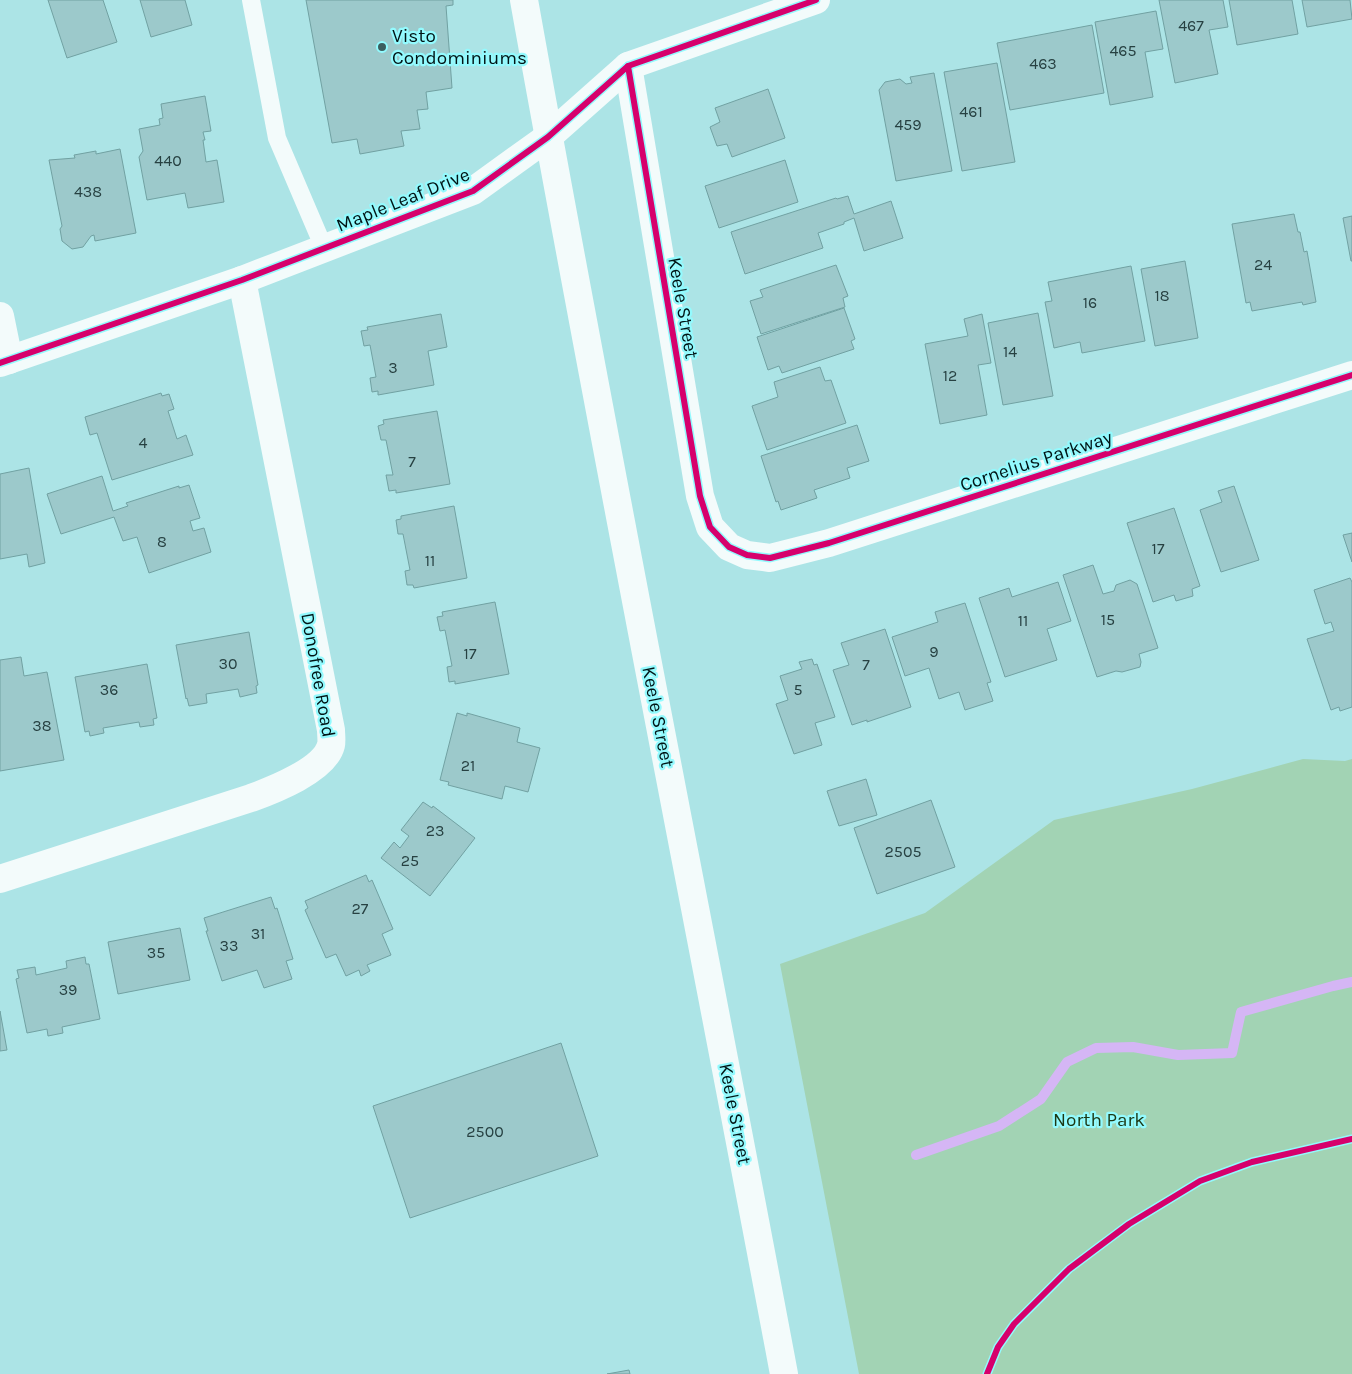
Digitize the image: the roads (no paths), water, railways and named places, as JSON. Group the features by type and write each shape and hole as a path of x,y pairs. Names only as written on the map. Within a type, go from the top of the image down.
{"street":[{"name":"Keele Street","path":"524,0 628,567 710,978 784,1374"},
{"name":"Maple Leaf Drive","path":"5,362 242,280 473,190 548,137 628,66 816,0"},
{"name":"Keele Street","path":"628,66 700,496 710,527 729,547"},
{"name":"Donofree Road","path":"0,879 278,788 299,777 326,756 331,746 331,730 242,280"},
{"path":"0,316 5,362"},
{"name":"Cornelius Parkway","path":"729,547 747,555 770,558 829,543 1352,374"}],"lane":[{"path":"251,0 277,138 324,248"}],"waterway":[{"path":"916,1155 999,1126 1041,1099 1067,1062 1096,1048 1133,1047 1178,1055 1232,1053 1241,1012 1352,982"}],"place":[{"name":"Visto Condominiums","path":"382,47"}],"park label":[{"name":"North Park","path":"1099,1120"}]}
